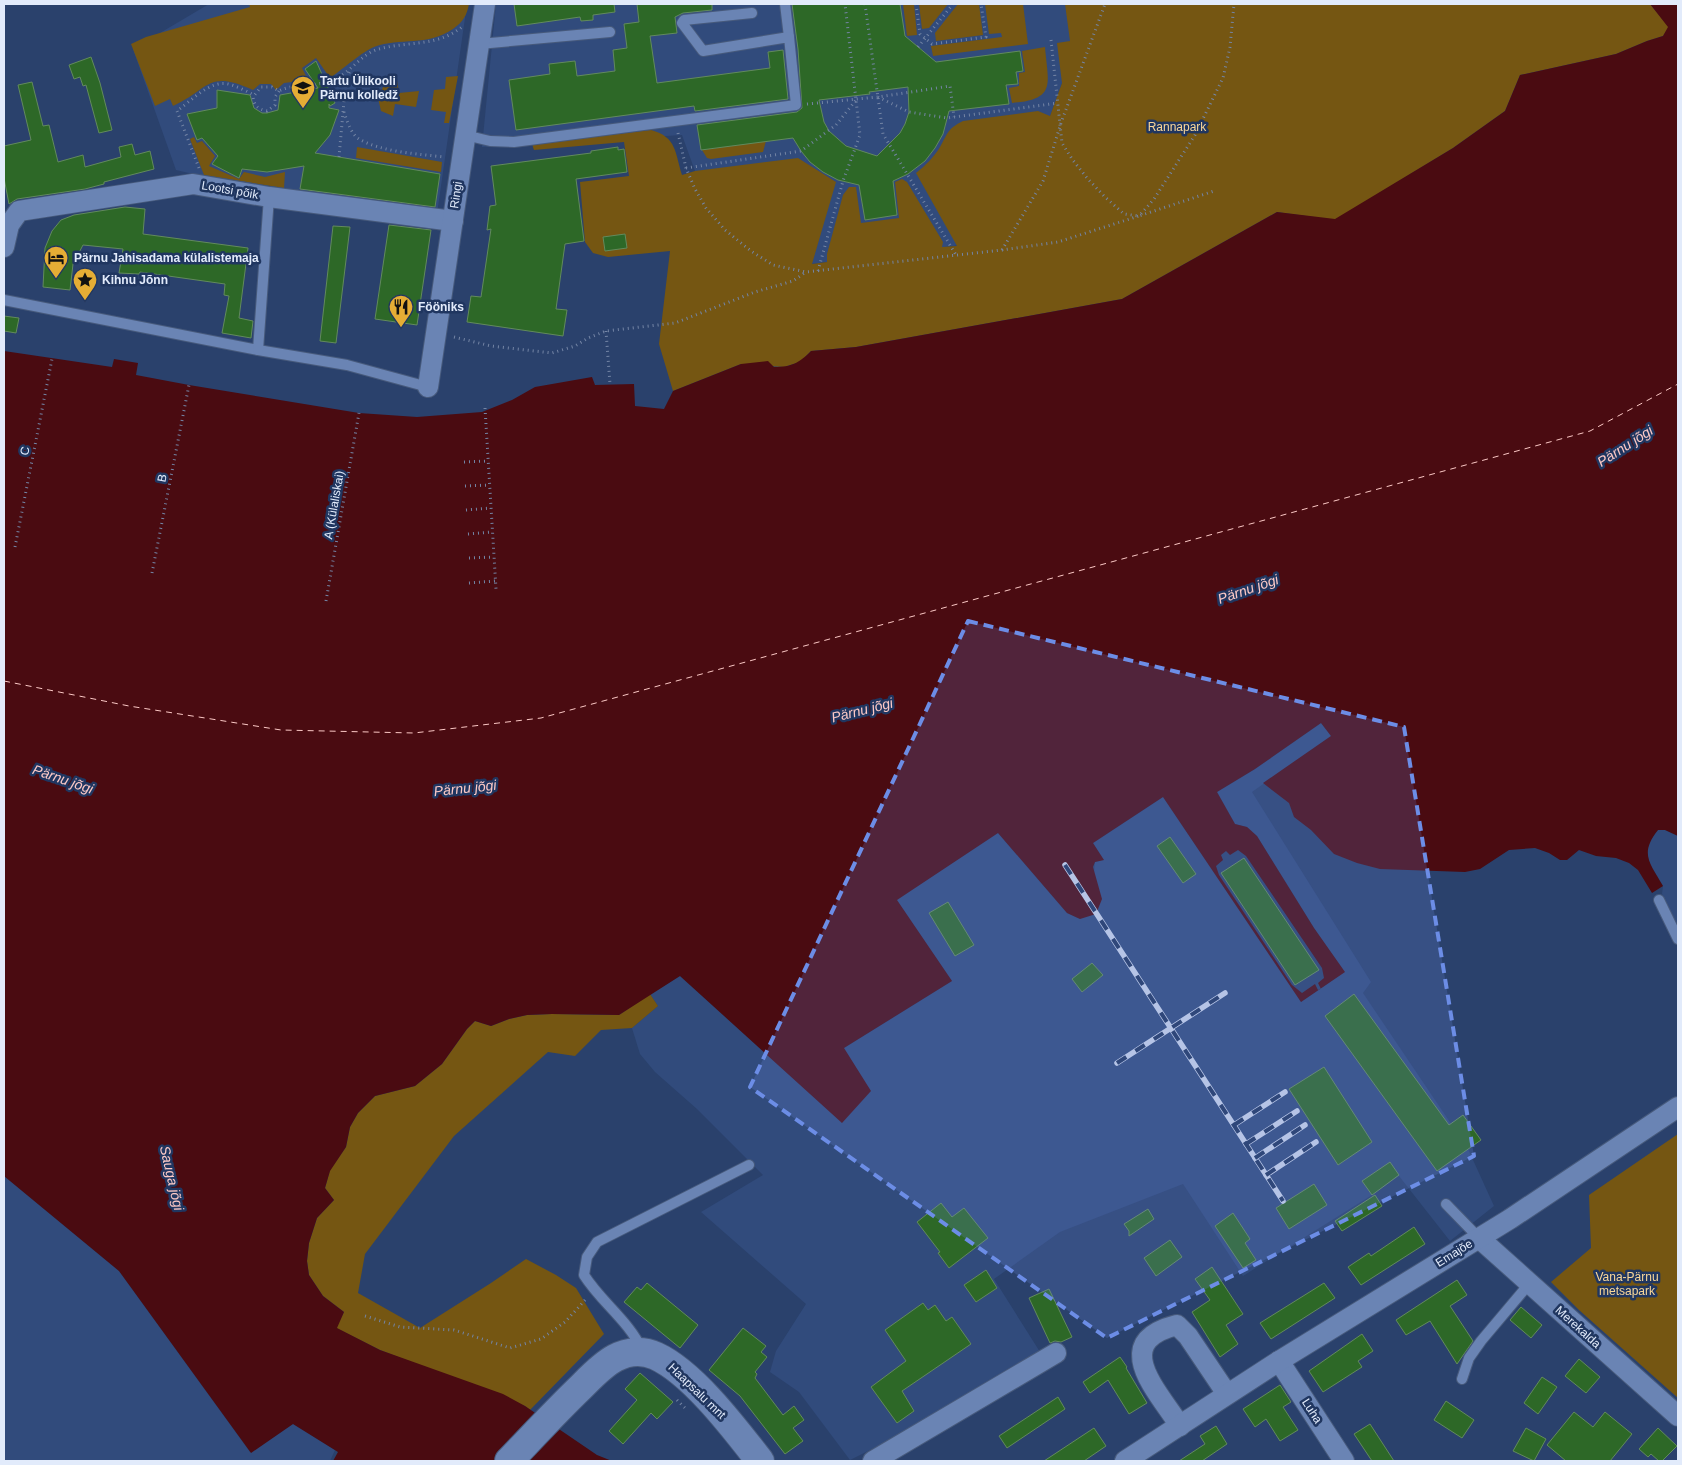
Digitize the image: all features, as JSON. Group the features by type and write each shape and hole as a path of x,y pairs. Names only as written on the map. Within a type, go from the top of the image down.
{"main road":[{"path":"509,1461 561,1406 607,1363 617,1356 643,1352"},
{"name":"Haapsalu mnt","path":"643,1352 666,1361 681,1372 719,1411 760,1461"}],"street":[{"name":"Ringi","path":"428,387 485,4"},
{"name":"Lootsi põik","path":"4,247 9,225 19,211 193,184 269,197 453,221"},
{"name":"Emajõe","path":"1125,1461 1279,1361 1479,1238 1678,1107"},
{"name":"Merekalda","path":"1479,1238 1678,1416"},
{"path":"1180,1426 1146,1371 1141,1352 1145,1342 1152,1334 1161,1329 1178,1325 1188,1336 1227,1394"},
{"path":"872,1461 1056,1353"},
{"name":"Luha","path":"1279,1361 1344,1461"}],"lane":[{"path":"465,135 490,141 514,142 796,106 785,4"},
{"path":"752,13 684,20 682,23 703,51 789,37"},
{"path":"479,44 610,32"},
{"path":"258,350 269,197"},
{"path":"4,300 258,350 348,365 428,387"},
{"path":"1658,900 1678,940"},
{"path":"643,1352 637,1338 594,1290 584,1275 587,1258 597,1242 749,1165"},
{"path":"1446,1204 1479,1238"},
{"path":"1462,1379 1469,1358 1529,1284"}],"path":[{"path":"818,271 843,182 860,134 845,4"},
{"path":"865,4 883,134 956,255"},
{"path":"916,4 920,34 932,44 986,37 981,4"},
{"path":"918,47 953,4"},
{"path":"1002,250 1043,181 1061,123 1105,4"},
{"path":"1139,216 1154,199 1195,135 1223,78 1230,47 1234,4"},
{"path":"279,91 267,86 261,87 254,95 254,103 257,107 267,111 275,105 275,97 279,91 288,87 306,86 337,79 369,52 432,42 453,35 469,21"},
{"path":"1051,40 1062,143 1087,178 1124,214 1139,216"},
{"path":"339,157 346,79 352,67"},
{"path":"200,169 177,111 202,92 219,83 229,84 254,95"},
{"path":"796,106 878,97 950,86 954,117"},
{"path":"878,97 909,112 947,118 1058,103"},
{"path":"686,168 801,151 836,125 856,99"},
{"path":"344,112 348,124 358,138 396,151 447,158"},
{"path":"675,121 686,168 695,189 706,208 725,230 751,251 773,264 806,272 1058,242 1214,191"},
{"path":"436,333 490,346 552,353 575,346 588,338 606,332 675,323 755,292 793,281 806,272"},
{"path":"606,332 610,384"},
{"name":"C","path":"15,547 52,358"},
{"name":"B","path":"152,573 189,386"},
{"path":"485,408 496,589"},
{"name":"A (Külaliskai)","path":"326,600 359,413"},
{"path":"464,462 488,461"},
{"path":"465,486 490,485"},
{"path":"466,510 491,508"},
{"path":"468,534 492,532"},
{"path":"469,558 494,557"},
{"path":"469,583 495,581"},
{"path":"365,1316 400,1327 454,1330 510,1348 541,1339 565,1322 594,1290"},
{"path":"673,1396 693,1416"}],"highlighted area":[{"path":"968,621 1404,727 1474,1156 1107,1338 750,1087"}],"shaded area":[{"name":"Tartu Ülikooli Pärnu kolledž","path":"209,4 467,4 437,214 236,184 176,170 133,49"},
{"path":"496,4 1083,4 1077,42 1016,210 984,242 803,265 717,209 695,171 682,135 482,147"},
{"path":"1321,723 1331,736 1252,792 1371,982 1363,993 1468,1149 1494,1206 1450,1241 1399,1176 1243,1276 1183,1184 1060,1232 994,1279 1040,1352 896,1437 850,1460 799,1392 770,1372 776,1351 806,1304 701,1212 763,1175 697,1109 655,1072 640,1054 632,1028 658,1006 650,994 680,976 842,1122 844,1048 952,981 896,900 998,833 1067,913 1080,919 1094,873 1095,862 1103,860 1093,843 1163,797 1301,1002 1344,972 1314,928 1257,836 1247,827 1235,824 1217,792 1255,769"},
{"path":"1658,830 1665,830 1678,836 1678,929 1662,894 1663,886 1649,862 1647,849 1651,839"},
{"path":"4,1176 119,1271 250,1452 293,1424 335,1450 330,1461 4,1461"}],"green space":[{"path":"249,4 469,4 462,21 443,35 374,47 358,56 330,78 316,58 302,68 308,80 284,83 276,90 271,84 260,84 253,90 226,81 217,81 173,106 170,99 155,106 131,44 146,37 250,7"},
{"path":"903,4 914,4 917,35 907,36"},
{"path":"919,4 948,4 929,28 922,29"},
{"path":"958,4 979,4 983,35 936,41 935,33"},
{"path":"985,4 1023,4 1028,44 933,56 931,46 1002,37 1001,33 989,34"},
{"name":"Rannapark","path":"1065,4 1650,4 1669,27 1663,36 1616,54 1520,75 1505,111 1453,148 1335,220 1277,212 1122,299 856,347 811,351 800,362 784,367 741,364 673,391 659,344 670,251 608,257 593,253 585,242 580,182 629,176 624,142 534,150 532,144 651,130 666,137 674,147 682,175 695,171 798,158 836,182 812,264 827,262 827,254 843,195 849,187 856,187 861,223 899,218 895,182 902,179 907,182 943,242 942,247 957,246 916,173 935,154 951,129 963,121 1038,111 1050,116 1062,83 1057,43 1070,41"},
{"path":"1045,47 1048,80 1043,93 1037,98 1012,103 1009,88 1019,86 1019,73 1025,72 1022,51"},
{"path":"458,76 449,123 444,123 446,112 431,110 434,90 445,89 446,77"},
{"path":"397,80 399,93 419,91 416,107 395,104 393,116 381,111 378,98 384,85"},
{"path":"194,137 197,143 202,141 215,156 209,166 239,179 244,172 265,177 285,172 284,188 204,175 190,139"},
{"path":"766,141 763,152 711,159 707,158 702,150"},
{"path":"357,147 442,162 441,172 356,158"},
{"path":"650,994 658,1006 632,1028 601,1030 575,1056 548,1052 454,1136 365,1254 358,1293 420,1328 526,1259 576,1288 604,1334 530,1410 525,1406 380,1350 336,1328 344,1312 323,1296 309,1275 307,1261 309,1243 317,1218 334,1200 325,1188 330,1170 346,1147 350,1127 358,1113 375,1096 415,1086 442,1064 475,1021 491,1026 527,1015 619,1015"},
{"name":"Vana-Pärnu metsapark","path":"1678,1134 1678,1398 1579,1310 1551,1282 1591,1248 1589,1195"}],"water":[{"path":"1650,4 1678,4 1678,836 1665,830 1658,830 1652,838 1648,852 1651,865 1663,886 1652,893 1638,870 1629,863 1616,858 1596,856 1579,850 1567,860 1560,860 1549,853 1535,848 1509,850 1480,869 1465,872 1380,869 1334,854 1311,830 1294,817 1289,803 1263,783 1331,736 1321,723 1255,769 1217,792 1235,824 1247,827 1257,836 1314,928 1345,972 1301,1002 1163,797 1093,843 1104,860 1095,862 1093,867 1102,899 1096,914 1080,919 1067,913 998,833 897,900 952,981 844,1048 871,1091 842,1123 680,976 619,1015 527,1015 491,1026 475,1021 442,1064 415,1086 375,1096 358,1113 350,1127 346,1147 330,1171 325,1188 334,1200 317,1218 309,1243 307,1261 309,1275 323,1296 344,1312 337,1328 380,1350 503,1394 525,1406 597,1455 612,1461 333,1461 338,1452 293,1424 251,1453 119,1271 4,1176 4,351 112,367 114,359 138,363 136,375 359,413 417,417 482,412 512,400 535,387 592,377 595,385 634,384 635,406 664,409 673,391 741,364 768,361 774,367 786,366 803,359 811,351 856,347 1122,299 1277,212 1335,219 1453,148 1505,111 1520,75 1616,54 1663,36 1668,27"}],"pier":[{"path":"1238,850 1246,856 1322,968 1324,978 1318,983 1321,989 1318,990 1315,984 1302,993 1292,985 1219,875 1216,866 1223,860 1221,855 1226,851 1230,855"}],"building":[{"path":"514,4 614,4 615,12 593,15 593,20 581,21 580,17 517,26"},
{"path":"637,4 712,4 712,10 683,13 675,17 677,33 650,36 657,83 770,68 768,52 783,50 788,99 695,111 694,106 516,130 509,80 550,74 549,64 575,61 577,76 615,71 613,50 627,48 624,24 639,22"},
{"path":"792,4 900,4 905,36 936,62 1020,51 1023,71 1016,72 1018,84 1006,85 1009,104 949,111 943,134 925,161 908,174 893,181 897,215 865,220 859,185 838,180 823,172 810,162 793,138 701,150 697,125 797,112 802,108 798,49","holes":["908,87 909,112 900,133 877,156 846,146 829,131 824,122 819,100"]},
{"path":"91,57 112,130 99,133 86,85 83,86 80,77 74,79 69,65"},
{"name":"Tartu Ülikooli Pärnu kolledž","path":"316,61 335,103 330,106 329,104 329,108 339,110 330,135 315,153 440,174 435,207 300,189 304,166 267,172 242,169 239,178 212,164 218,156 202,138 197,140 187,114 217,108 217,90 250,95 254,108 262,113 278,110 280,95 318,88 305,69"},
{"path":"32,82 43,126 49,125 58,162 83,155 85,167 121,157 119,147 132,144 135,155 150,151 154,169 85,189 17,199 9,204 4,178 4,146 31,140 18,85"},
{"path":"618,147 618,150 624,149 627,172 576,179 584,241 565,244 556,309 567,310 563,336 467,322 471,296 481,297 491,229 487,230 490,206 496,205 491,166 591,153 591,151"},
{"path":"125,207 145,209 143,234 248,248 239,318 253,321 251,338 222,333 229,296 224,295 225,284 140,272 139,274 119,273 123,249 83,245 73,264 70,290 43,287 45,248 52,231 61,220 74,215"},
{"path":"389,225 431,230 417,325 375,319"},
{"path":"333,226 350,227 336,343 320,341"},
{"path":"625,234 627,248 605,251 603,237"},
{"path":"4,316 19,318 16,333 4,331"},
{"path":"1170,837 1196,874 1183,883 1157,846"},
{"path":"1244,858 1319,970 1295,985 1221,873"},
{"path":"948,902 974,945 955,956 929,913"},
{"path":"1092,963 1103,975 1082,992 1072,979"},
{"path":"1354,994 1449,1125 1463,1115 1481,1140 1437,1171 1325,1016"},
{"path":"1324,1067 1372,1142 1338,1165 1289,1089"},
{"path":"1390,1162 1399,1175 1372,1195 1362,1181"},
{"path":"1314,1184 1327,1205 1289,1229 1276,1208"},
{"path":"1375,1195 1382,1206 1342,1231 1335,1221"},
{"path":"941,1203 952,1217 964,1208 988,1238 949,1268 938,1253 940,1252 917,1222"},
{"path":"1148,1209 1154,1219 1129,1236 1129,1231 1124,1224"},
{"path":"1233,1213 1250,1239 1245,1243 1256,1260 1243,1268 1215,1226"},
{"path":"1414,1227 1425,1244 1361,1285 1348,1267 1369,1253 1371,1256"},
{"path":"1170,1240 1182,1257 1156,1276 1144,1258"},
{"path":"1212,1267 1243,1314 1226,1325 1238,1344 1220,1357 1192,1312 1210,1300 1195,1279"},
{"path":"986,1270 997,1288 976,1302 964,1285"},
{"path":"1457,1280 1467,1295 1450,1306 1473,1341 1457,1364 1430,1321 1406,1335 1396,1320"},
{"path":"647,1283 698,1325 680,1348 624,1302 637,1287 641,1290"},
{"path":"1324,1283 1335,1298 1271,1339 1260,1323"},
{"path":"1049,1289 1072,1337 1061,1342 1055,1341 1050,1343 1029,1298"},
{"path":"923,1303 928,1310 935,1305 946,1321 952,1317 971,1344 902,1391 914,1411 897,1423 871,1387 906,1361 885,1330"},
{"path":"1521,1307 1542,1325 1531,1338 1510,1320"},
{"path":"743,1328 766,1346 761,1352 767,1357 755,1372 757,1374 755,1378 783,1415 794,1406 804,1420 793,1428 803,1441 785,1454 740,1396 709,1370"},
{"path":"1362,1334 1373,1351 1358,1361 1362,1367 1323,1392 1309,1371"},
{"path":"1120,1357 1147,1403 1129,1414 1108,1380 1090,1393 1083,1382"},
{"path":"1579,1359 1600,1377 1586,1393 1565,1376"},
{"path":"640,1373 673,1402 657,1419 651,1413 623,1444 609,1431 637,1400 625,1389"},
{"path":"1542,1377 1557,1387 1538,1414 1524,1403"},
{"path":"1280,1385 1291,1402 1283,1407 1298,1430 1280,1441 1266,1419 1255,1427 1243,1409"},
{"path":"1058,1397 1065,1409 1007,1448 999,1436"},
{"path":"1446,1401 1474,1420 1462,1438 1434,1420"},
{"path":"1574,1412 1593,1427 1605,1412 1632,1434 1610,1461 1566,1461 1547,1445"},
{"path":"1370,1424 1394,1461 1372,1461 1354,1434"},
{"path":"1216,1426 1227,1444 1202,1461 1179,1461 1205,1444 1200,1436"},
{"path":"1094,1428 1106,1446 1084,1461 1044,1461"},
{"path":"1526,1428 1546,1439 1534,1461 1513,1451"},
{"path":"1658,1428 1677,1446 1662,1461 1659,1461 1651,1454 1648,1457 1639,1449"}],"ferry route":[{"path":"4,681 129,706 281,730 414,733 541,718 1590,431 1678,384"}],"railway":[{"path":"1065,865 1283,1201"},
{"path":"1117,1063 1225,993"},
{"path":"1234,1125 1285,1092"},
{"path":"1246,1144 1297,1111"},
{"path":"1255,1158 1305,1125"},
{"path":"1266,1175 1316,1142"}],"place":[{"name":"Tartu Ülikooli Pärnu kolledž","path":"303,109"},
{"name":"Pärnu Jahisadama külalistemaja","path":"56,279"},
{"name":"Kihnu Jõnn","path":"85,301"},
{"name":"Fööniks","path":"401,328"}],"water label":[{"name":"Pärnu jõgi","path":"1625,446"},
{"name":"Pärnu jõgi","path":"1248,589"},
{"name":"Pärnu jõgi","path":"862,710"},
{"name":"Pärnu jõgi","path":"63,779"},
{"name":"Pärnu jõgi","path":"465,788"},
{"name":"Sauga jõgi","path":"172,1178"}]}
